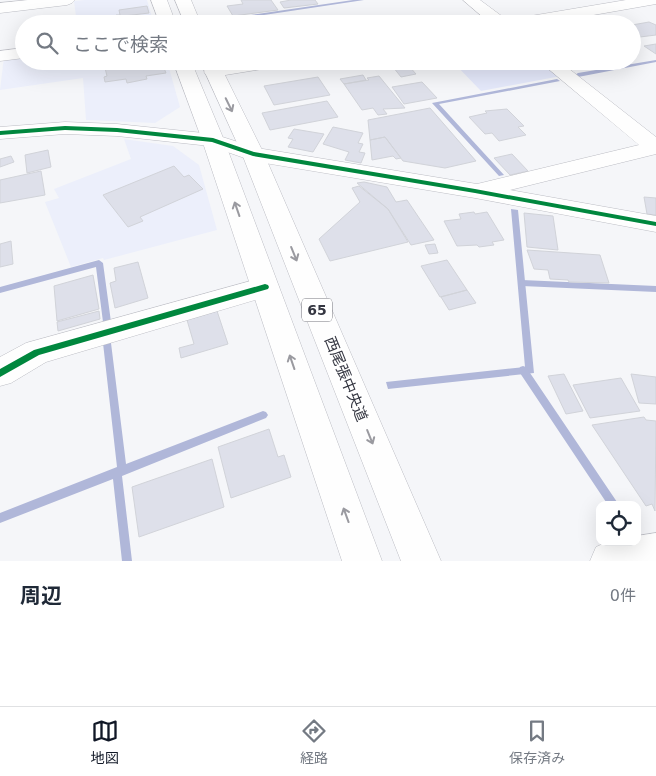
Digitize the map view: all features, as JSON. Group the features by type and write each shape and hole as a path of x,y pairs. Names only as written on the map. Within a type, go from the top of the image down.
{"street":[{"path":"0,8 67,0"},
{"path":"159,0 165,15"},
{"path":"183,0 189,15"},
{"path":"471,0 490,15"},
{"path":"565,15 653,0"},
{"path":"0,56 15,54"},
{"path":"186,70 213,140 362,561"},
{"name":"西尾張中央道","path":"212,70 253,154 421,561"},
{"path":"559,70 656,148"},
{"path":"0,154 65,128"},
{"path":"0,133 65,128 116,130 213,140 253,154 475,191 653,230"},
{"path":"475,191 656,148"},
{"path":"0,373 37,352 265,287"},
{"path":"610,561 656,553"}],"shaded area":[{"path":"147,0 151,15 76,15 74,1"},
{"path":"15,56 15,70 170,70 180,107 155,123 86,120 83,78 0,90 4,57"},
{"path":"461,70 553,70 561,76 481,91"},
{"path":"124,139 173,146 199,165 217,230 71,267 45,202 59,198 54,189 131,159"}],"water":[{"path":"557,79 560,81 439,104 504,175 499,176 432,103"},
{"path":"511,209 518,210 534,373 388,389 386,382 525,367"}],"building":[{"path":"241,0 271,0 278,10 232,15 227,6 243,4"},
{"path":"315,0 318,4 284,8 280,2"},
{"path":"147,6 149,13 120,15 119,10"},
{"path":"649,22 656,25 656,35 641,37 641,23"},
{"path":"656,44 656,54 644,46"},
{"path":"106,70 165,70 166,73 146,76 147,79 127,83 126,79 105,82 104,77 107,76"},
{"path":"395,70 412,70 416,74 401,77"},
{"path":"363,75 366,80 344,84 340,79"},
{"path":"379,76 405,108 383,109 387,114 378,115 373,108 362,110 344,84 369,80 367,78"},
{"path":"318,77 330,95 274,105 264,86"},
{"path":"422,82 437,98 404,104 392,87"},
{"path":"327,101 338,117 270,130 262,113"},
{"path":"430,108 476,161 445,168 403,161 385,137 370,140 368,120"},
{"path":"507,109 524,126 518,127 526,135 499,141 492,133 485,134 469,117 487,113 485,111"},
{"path":"333,127 363,133 358,143 363,144 359,152 365,153 361,163 345,160 349,152 323,144"},
{"path":"294,129 324,134 313,152 288,147 293,139 288,138"},
{"path":"385,137 401,158 396,159 393,156 372,160 370,140"},
{"path":"48,150 51,167 27,173 25,155"},
{"path":"512,154 528,171 510,175 494,158"},
{"path":"11,156 14,162 0,167 0,159"},
{"path":"174,166 184,177 189,175 203,189 140,217 143,221 128,227 103,195"},
{"path":"41,171 45,195 0,203 0,180"},
{"path":"364,182 387,187 396,202 407,200 434,240 411,245 388,209 357,183"},
{"path":"359,186 388,209 408,242 330,261 319,239 360,202 352,188"},
{"path":"644,197 656,198 656,215 647,214"},
{"path":"474,212 475,214 487,212 504,240 492,242 494,245 479,247 477,245 457,246 444,221 461,219 459,214"},
{"path":"524,213 553,216 558,250 527,247"},
{"path":"11,241 13,264 0,267 0,244"},
{"path":"435,244 438,253 429,254 425,245"},
{"path":"527,250 600,255 609,283 569,282 568,280 550,279 548,270 534,269"},
{"path":"447,260 467,290 440,297 421,266"},
{"path":"138,262 148,298 115,308 110,283 116,281 114,268"},
{"path":"93,275 99,309 57,321 54,286"},
{"path":"467,290 476,303 449,310 441,297"},
{"path":"99,311 100,319 58,331 57,322"},
{"path":"217,311 228,344 181,358 179,348 194,344 187,320"},
{"path":"564,374 583,411 566,414 548,376"},
{"path":"631,374 656,377 656,404 639,403"},
{"path":"621,378 640,411 590,418 573,385"},
{"path":"644,417 646,420 656,421 655,511 652,504 646,506 592,425"},
{"path":"269,429 278,457 284,455 291,477 231,498 218,447"},
{"path":"212,459 224,507 139,537 132,487"}],"waterway":[{"path":"258,15 362,0"},
{"path":"641,64 656,61"},
{"path":"578,75 606,70"},
{"path":"0,290 99,263 107,322"},
{"path":"522,283 656,289"},
{"path":"107,343 122,470"},
{"path":"523,370 611,501"},
{"path":"122,470 263,415"},
{"path":"117,472 122,470"},
{"path":"0,518 117,472"},
{"path":"117,472 127,561"}],"cycle path":[{"path":"0,133 65,128 117,130 213,140 253,154 475,191 656,224"},
{"path":"0,373 37,352 265,287"}]}
